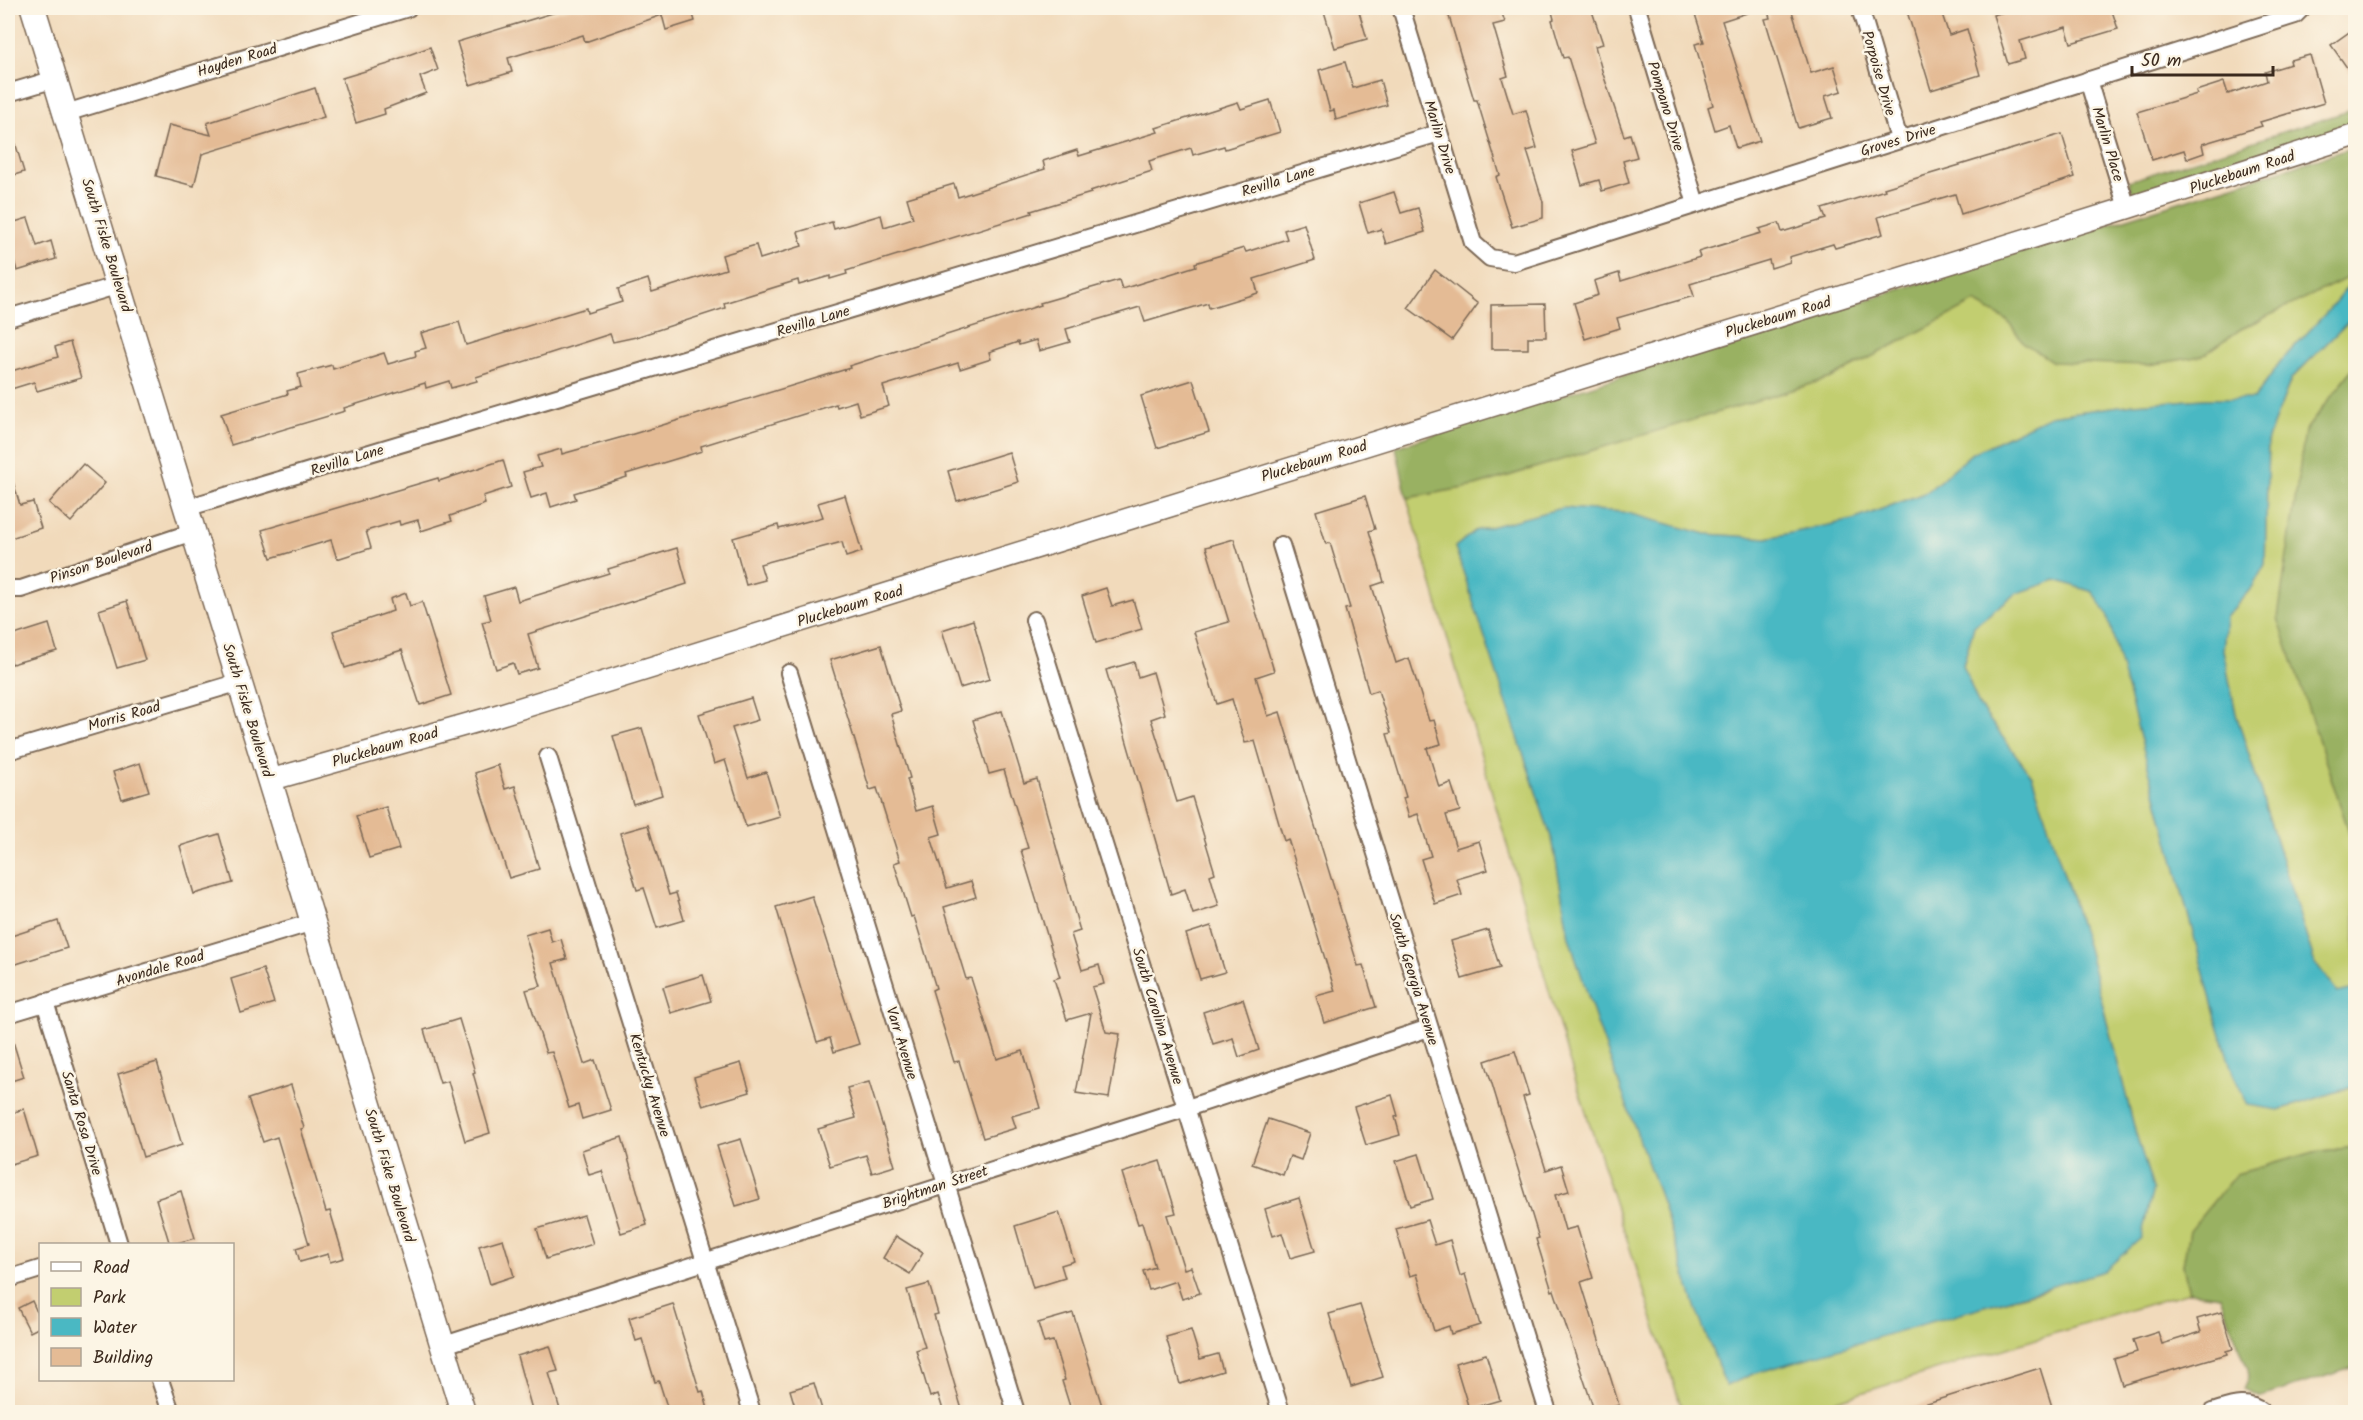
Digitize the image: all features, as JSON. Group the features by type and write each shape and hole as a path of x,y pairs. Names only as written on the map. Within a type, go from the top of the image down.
{"main road":[{"name":"South Fiske Boulevard","path":"33,8 463,1413"}],"street":[{"name":"Hayden Road","path":"66,113 408,8"},
{"name":"Marlin Drive","path":"1401,8 1473,243 1490,258"},
{"name":"Pompano Drive","path":"1637,8 1696,204"},
{"name":"Porpoise Drive","path":"1860,8 1899,139"},
{"name":"Groves Drive","path":"1490,258 1514,262 2295,15 2302,8"},
{"path":"8,93 55,79"},
{"name":"Marlin Place","path":"2088,80 2127,208"},
{"name":"Revilla Lane","path":"186,508 1439,133"},
{"name":"Pluckebaum Road","path":"270,780 501,714 2355,135"},
{"path":"8,318 119,285"},
{"name":"Pinson Boulevard","path":"8,589 21,588 194,532"},
{"name":"South Georgia Avenue","path":"1281,545 1548,1413"},
{"name":"South Carolina Avenue","path":"1034,620 1281,1413"},
{"name":"Varr Avenue","path":"789,673 1016,1413"},
{"name":"Morris Road","path":"8,751 240,682"},
{"name":"Kentucky Avenue","path":"548,757 752,1413"},
{"name":"Avondale Road","path":"8,1014 313,922"},
{"name":"Santa Rosa Drive","path":"45,1002 118,1243"},
{"name":"Brightman Street","path":"441,1346 945,1183 1187,1108 1429,1028"},
{"path":"8,1279 39,1269"},
{"path":"160,1381 171,1413"},
{"path":"2212,1413 2238,1404 2259,1410"}],"green space":[{"path":"2355,109 2355,124 2133,195 2129,181"},
{"path":"2355,147 2355,267 2347,278 2241,329 2202,356 2148,365 2053,362 2024,343 2007,320 1975,302 1831,378 1475,486 1407,498 1396,447"},
{"path":"2355,267 2355,278 2280,362 2254,399 2205,399 2134,404 2050,416 1971,454 1927,492 1853,520 1766,538 1706,534 1623,512 1562,508 1475,531 1455,547 1553,843 1569,937 1597,1023 1661,1199 1696,1309 1726,1386 1753,1374 1898,1330 2047,1289 2153,1189 2136,1134 2088,948 2032,776 1979,706 1963,666 1974,626 2015,594 2056,580 2093,591 2107,613 2216,1018 2279,1110 2355,1086 2355,1147 2314,1152 2183,1265 2189,1292 1799,1412 1683,1412 1569,1060 1407,498 1475,486 1831,378 1975,302 2007,320 2024,343 2104,362 2148,365 2202,356 2241,329 2347,278"},
{"path":"2355,315 2355,366 2305,431 2317,732 2355,850 2355,989 2338,993 2314,961 2236,714 2223,650 2226,617 2253,586 2265,564 2268,438 2291,379"},
{"path":"2355,366 2355,850 2278,618 2305,431"},
{"path":"2355,1147 2355,1367 2261,1397 2244,1389 2249,1377 2248,1370 2220,1296 2189,1292 2183,1265 2189,1231 2236,1174 2314,1152"}],"water":[{"path":"2355,278 2355,315 2291,379 2268,438 2265,564 2253,586 2226,617 2223,650 2236,714 2314,961 2338,993 2355,989 2355,1086 2279,1110 2248,1105 2233,1074 2216,1018 2107,614 2093,592 2056,580 2015,594 1974,626 1963,665 1979,706 2032,776 2088,948 2136,1134 2153,1189 2141,1238 2104,1271 1753,1374 1726,1386 1696,1309 1661,1199 1597,1023 1569,937 1553,843 1455,547 1475,531 1562,508 1623,512 1706,534 1767,538 1853,520 1927,492 1971,454 2050,416 2134,404 2205,399 2254,399 2280,362"}],"building":[{"path":"569,8 691,8 695,21 666,30 662,15 585,42 583,35 508,58 512,72 470,85 457,42"},
{"path":"1323,8 1358,8 1367,39 1335,48"},
{"path":"1467,8 1500,8 1505,22 1493,25 1508,76 1502,78 1513,114 1526,110 1537,148 1527,151 1543,202 1543,218 1512,227 1496,177 1500,175 1477,100 1474,100 1448,13"},
{"path":"1551,8 1591,8 1603,44 1595,46 1603,74 1624,136 1630,134 1637,157 1623,161 1629,183 1602,191 1599,180 1582,185 1572,151 1595,144 1568,57 1563,58 1552,20 1554,19"},
{"path":"1693,8 1752,8 1753,11 1722,21 1760,141 1736,148 1729,125 1715,130 1708,107 1713,105 1695,44 1704,42"},
{"path":"1767,8 1791,8 1811,73 1834,66 1842,91 1825,96 1832,118 1798,128 1765,19 1770,18"},
{"path":"1906,8 1940,8 1949,35 1967,29 1980,75 1931,90"},
{"path":"2018,8 2111,8 2118,29 2071,43 2066,27 2020,41 2025,59 2008,64 1993,15"},
{"path":"2355,28 2355,79 2331,45"},
{"path":"430,47 438,70 420,77 426,93 384,109 385,114 356,123 342,78 392,63 392,61"},
{"path":"2310,55 2324,103 2260,122 2262,126 2202,144 2204,153 2187,159 2184,150 2152,160 2137,112 2197,94 2196,91 2224,82 2228,94 2267,81 2265,72 2291,64 2290,60"},
{"path":"1345,62 1353,88 1380,80 1387,105 1336,120 1334,110 1330,111 1319,70"},
{"path":"315,88 324,117 202,154 194,186 156,176 169,125 211,135 207,123"},
{"path":"1270,100 1280,132 1225,149 1224,146 1193,155 1191,148 1149,161 1152,171 1031,211 1032,213 846,271 847,274 830,279 830,276 799,285 798,280 724,303 725,308 636,337 613,342 610,334 476,377 477,381 451,388 449,381 426,388 425,383 344,408 345,411 231,445 221,414 288,394 287,391 301,387 298,374 332,365 333,369 384,353 388,364 416,356 415,351 426,348 421,333 459,322 466,345 586,308 587,313 622,302 618,289 648,279 652,292 726,269 722,255 756,245 760,259 802,246 798,232 832,222 834,229 881,215 884,227 913,218 907,198 954,184 958,197 1045,169 1043,161 1077,150 1079,156 1158,132 1156,128 1238,102 1241,109"},
{"path":"11,129 24,172 8,177 8,130"},
{"path":"2062,134 2075,177 1961,214 1955,194 1878,217 1883,234 1835,248 1833,244 1789,257 1790,262 1771,268 1769,260 1690,284 1694,296 1617,318 1620,328 1585,339 1574,303 1598,295 1594,281 1619,273 1621,281 1700,257 1698,252 1761,233 1759,229 1779,223 1782,232 1826,219 1822,209"},
{"path":"1394,192 1401,213 1418,208 1425,232 1386,244 1381,229 1368,233 1359,203"},
{"path":"28,218 37,246 51,241 56,259 17,271 8,239 8,224"},
{"path":"1304,224 1315,260 1254,279 1258,293 1209,308 1208,303 1145,322 1140,307 1066,329 1070,342 1039,351 1036,340 1019,345 1018,342 989,352 991,359 960,369 958,363 883,386 889,406 860,415 856,401 837,407 836,404 701,446 702,451 626,474 627,477 574,493 576,499 551,507 547,493 531,498 523,472 541,467 537,456 561,449 562,454 630,435 850,368 849,366 1041,305 1040,303 1119,280 1122,289 1244,248 1246,252 1287,239 1284,230"},
{"path":"1435,270 1478,304 1452,340 1408,308"},
{"path":"1545,304 1546,337 1528,337 1528,349 1491,349 1491,305"},
{"path":"70,342 81,378 37,391 34,382 8,390 8,372 58,357 55,347"},
{"path":"1193,380 1209,432 1157,448 1141,396"},
{"path":"1009,452 1018,482 957,501 948,471"},
{"path":"503,460 511,487 483,496 485,504 450,516 452,521 421,531 418,520 400,525 399,521 366,531 371,548 337,559 331,540 271,558 262,530 438,478 439,481"},
{"path":"83,464 105,483 71,522 49,503"},
{"path":"11,475 20,505 33,502 41,528 8,539 8,476"},
{"path":"845,495 862,552 846,557 842,542 760,564 765,580 746,585 733,538 778,525 779,529 823,517 818,503"},
{"path":"1365,496 1375,529 1369,531 1384,582 1372,586 1396,663 1409,658 1429,721 1434,720 1441,744 1427,748 1439,787 1451,783 1460,811 1446,815 1456,848 1479,841 1488,870 1457,879 1462,895 1435,904 1421,859 1431,856 1418,814 1409,817 1403,798 1406,797 1387,734 1391,733 1378,690 1369,693 1345,609 1350,608 1330,543 1326,544 1316,511"},
{"path":"1234,539 1274,671 1256,677 1268,716 1280,712 1358,966 1363,965 1376,1007 1324,1023 1316,996 1335,991 1288,839 1284,841 1255,741 1245,743 1232,699 1217,704 1194,632 1229,622 1206,547"},
{"path":"677,548 687,584 528,634 538,668 517,674 513,663 496,669 482,622 491,620 484,596 514,587 518,601 609,573 608,569"},
{"path":"1106,588 1112,606 1133,600 1142,629 1096,643 1082,596"},
{"path":"406,593 410,606 422,602 451,695 420,705 402,650 345,668 333,631 393,611 390,599"},
{"path":"127,601 145,660 117,668 99,610"},
{"path":"973,620 990,679 960,688 942,630"},
{"path":"49,624 57,651 12,664 8,651 8,637"},
{"path":"881,645 901,711 891,714 910,778 907,779 916,811 933,806 941,834 931,837 947,888 971,881 976,897 944,907 966,979 971,978 997,1059 1023,1051 1040,1108 1012,1116 1016,1128 983,1138 959,1061 954,1062 932,990 936,988 914,916 911,917 894,863 900,861 877,788 870,790 830,660"},
{"path":"1134,662 1138,677 1153,672 1165,714 1151,719 1177,802 1192,797 1215,873 1210,875 1219,906 1193,914 1185,889 1171,894 1106,670"},
{"path":"751,698 758,720 732,728 748,778 766,772 780,817 746,827 725,760 714,764 699,714"},
{"path":"1002,711 1024,783 1037,779 1080,931 1071,934 1082,970 1099,965 1104,984 1092,987 1106,1032 1120,1034 1109,1098 1076,1093 1091,1013 1067,1020 1054,979 1060,977 1021,850 1028,848 1004,770 989,774 973,720"},
{"path":"642,728 662,795 633,804 613,736"},
{"path":"140,763 149,791 122,799 113,772"},
{"path":"498,765 505,789 515,786 539,869 509,878 475,773"},
{"path":"386,807 399,849 369,858 356,816"},
{"path":"648,825 669,895 676,893 684,920 657,928 644,888 637,890 620,833"},
{"path":"219,834 233,883 194,894 180,846"},
{"path":"812,896 859,1044 834,1052 830,1038 817,1042 776,907"},
{"path":"58,921 67,948 13,965 8,937"},
{"path":"1211,926 1225,972 1200,979 1186,934"},
{"path":"548,928 552,942 561,939 567,959 553,963 584,1064 595,1060 611,1110 582,1119 578,1105 569,1108 552,1052 546,1053 526,990 541,986 525,935"},
{"path":"1488,930 1500,968 1462,979 1451,941"},
{"path":"263,969 274,1003 241,1013 231,979"},
{"path":"703,975 711,1001 671,1013 663,987"},
{"path":"1243,999 1259,1050 1239,1057 1233,1038 1213,1044 1203,1012"},
{"path":"459,1019 490,1133 465,1141 448,1081 440,1083 424,1030"},
{"path":"8,1035 11,1035 24,1077 8,1082"},
{"path":"1515,1051 1529,1095 1523,1097 1546,1170 1561,1165 1569,1191 1555,1195 1565,1230 1577,1227 1593,1278 1581,1282 1619,1405 1595,1413 1554,1290 1552,1291 1536,1239 1539,1238 1485,1061"},
{"path":"157,1062 182,1145 143,1157 118,1074"},
{"path":"741,1063 750,1092 703,1106 694,1077"},
{"path":"869,1082 895,1166 872,1173 866,1155 830,1166 818,1129 856,1118 847,1088"},
{"path":"291,1085 304,1128 301,1129 326,1212 330,1211 344,1258 330,1262 328,1254 300,1262 296,1248 309,1244 277,1137 263,1142 248,1099"},
{"path":"1392,1095 1400,1135 1366,1145 1354,1107"},
{"path":"24,1109 38,1156 8,1165 8,1114"},
{"path":"1268,1119 1310,1133 1301,1160 1290,1156 1283,1175 1252,1164"},
{"path":"622,1137 647,1225 621,1233 602,1171 589,1175 582,1150"},
{"path":"741,1139 760,1199 736,1206 717,1146"},
{"path":"1419,1154 1433,1199 1410,1206 1396,1161"},
{"path":"1160,1161 1176,1213 1167,1215 1184,1269 1191,1267 1200,1293 1182,1299 1176,1281 1149,1290 1143,1271 1155,1267 1142,1223 1138,1224 1122,1173"},
{"path":"181,1191 195,1238 169,1243 156,1199"},
{"path":"1299,1198 1315,1251 1290,1258 1282,1233 1273,1236 1265,1209"},
{"path":"1059,1212 1074,1261 1061,1265 1065,1278 1033,1288 1015,1226"},
{"path":"584,1215 593,1244 546,1259 537,1229"},
{"path":"1427,1220 1435,1245 1450,1240 1460,1276 1465,1274 1480,1325 1451,1334 1449,1326 1434,1331 1417,1274 1410,1276 1396,1229"},
{"path":"896,1236 923,1253 910,1274 883,1258"},
{"path":"503,1239 514,1276 490,1284 479,1246"},
{"path":"929,1284 938,1314 934,1315 963,1413 944,1413 938,1394 930,1397 916,1350 925,1347 907,1290"},
{"path":"32,1301 39,1317 39,1328 30,1332 18,1308"},
{"path":"673,1304 700,1392 703,1391 709,1413 669,1413 659,1381 655,1382 642,1339 636,1341 629,1318"},
{"path":"1360,1305 1383,1377 1351,1387 1329,1314"},
{"path":"2222,1312 2233,1349 2226,1351 2227,1354 2122,1385 2114,1359 2137,1352 2133,1340 2158,1332 2162,1344 2201,1332 2197,1319"},
{"path":"1073,1313 1103,1409 1091,1413 1072,1413 1053,1341 1044,1343 1038,1323"},
{"path":"1191,1330 1200,1359 1218,1354 1223,1371 1180,1384 1166,1337"},
{"path":"550,1346 558,1371 549,1373 561,1413 533,1413 517,1356"},
{"path":"1486,1354 1500,1400 1469,1409 1455,1363"},
{"path":"2040,1368 2053,1410 2045,1413 1909,1413 1908,1409"},
{"path":"814,1383 823,1413 797,1413 790,1390"}]}
